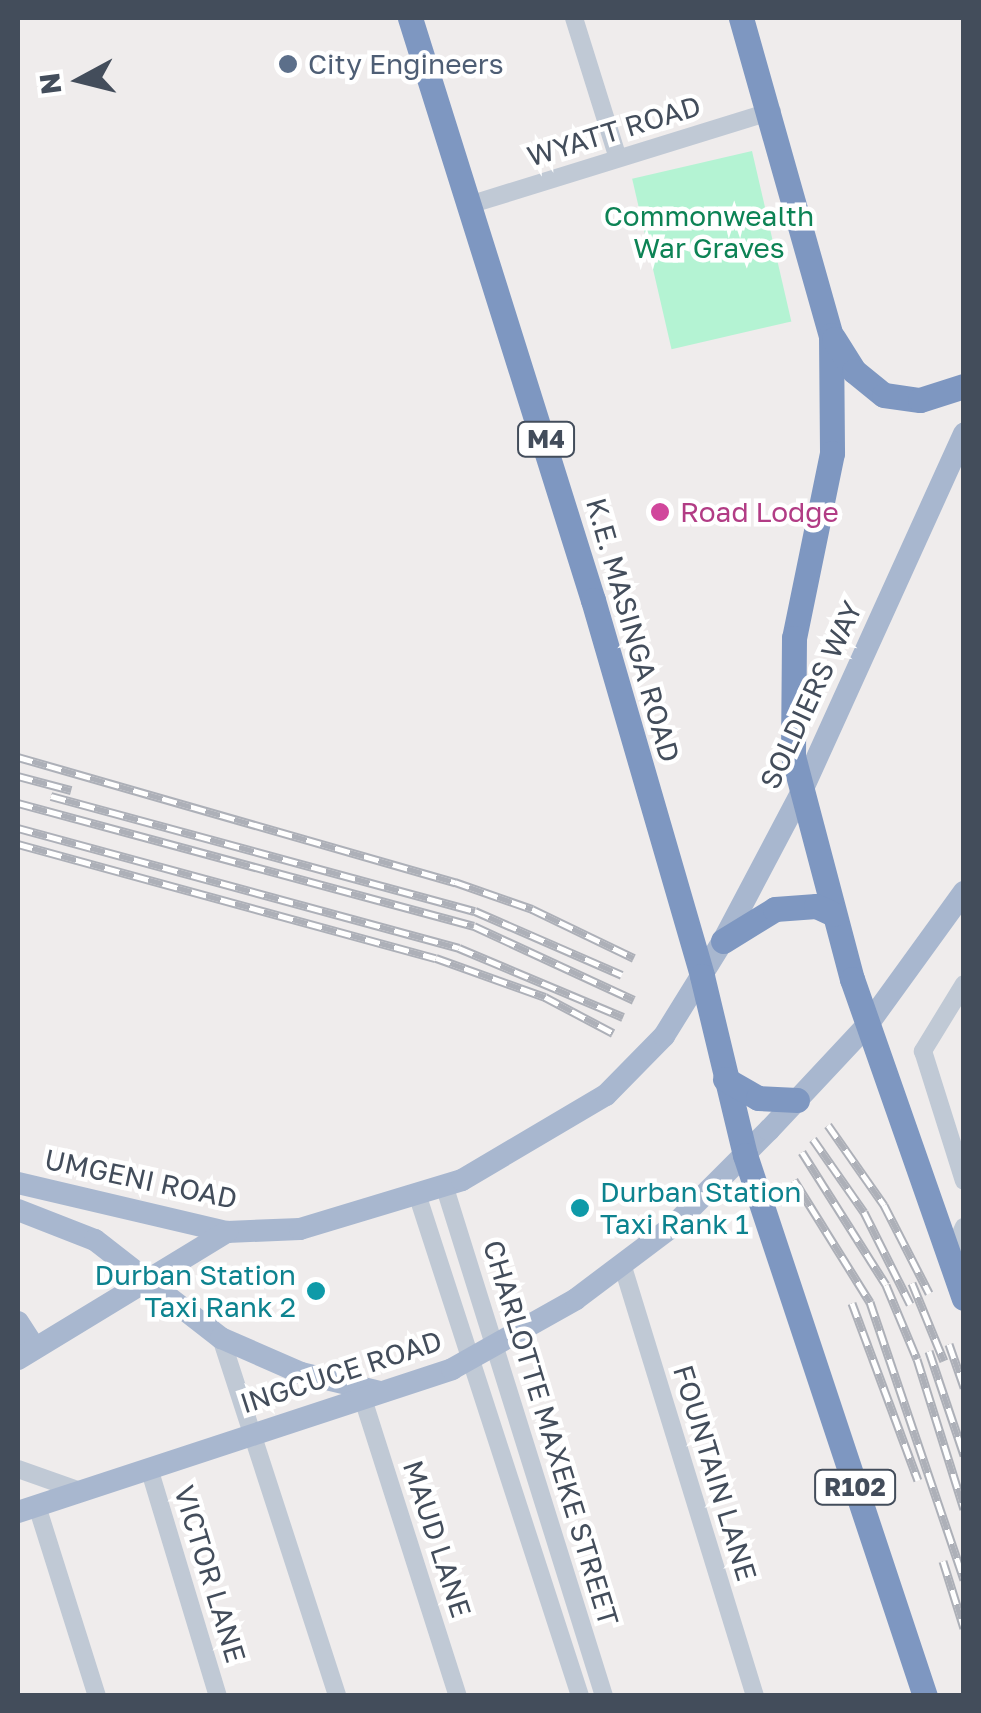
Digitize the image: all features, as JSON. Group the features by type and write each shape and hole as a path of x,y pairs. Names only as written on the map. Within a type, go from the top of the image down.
{"highway":[{"name":"K.E. MASINGA ROAD","path":"410,18 472,204 702,976"},
{"path":"741,18 772,111 832,335 832,453 789,678 801,793 868,1023 964,1298"},
{"path":"832,335 854,371 884,396 920,400 964,386"},
{"path":"723,941 774,909 816,906 834,914"},
{"name":"R102","path":"702,976 746,1155 926,1696"},
{"path":"725,1079 758,1098 798,1100"}],"main road":[{"name":"SOLDIERS WAY","path":"702,976 801,793 964,433"},
{"path":"798,1100 868,1023 964,892"},
{"name":"UMGENI ROAD","path":"18,1183 227,1232 300,1229 418,1198 532,1143 616,1087 664,1036 702,976"},
{"name":"INGCUCE ROAD","path":"27,1509 251,1432 374,1396 472,1358 623,1267 746,1155 798,1100"},
{"name":"UMGENI ROAD","path":"18,1210 75,1229 221,1338 301,1373 374,1396"},
{"path":"18,1322 26,1353 144,1277 227,1232"}],"street":[{"path":"574,18 618,158"},
{"name":"WYATT ROAD","path":"472,204 772,111"},
{"path":"964,984 923,1051 964,1181"},
{"name":"CHARLOTTE MAXEKE STREET","path":"445,1188 602,1689"},
{"name":"CHARLOTTE MAXEKE STREET","path":"418,1198 579,1693"},
{"path":"950,1258 964,1227"},
{"name":"FOUNTAIN LANE","path":"623,1267 755,1696"},
{"path":"221,1338 336,1696"},
{"name":"MAUD LANE","path":"374,1396 458,1696"},
{"path":"18,1468 80,1490"},
{"name":"VICTOR LANE","path":"149,1468 218,1696"},
{"path":"27,1509 97,1696"},
{"path":"531,1544 554,1537"},
{"path":"579,1693 602,1689"}],"green space":[{"name":"Commonwealth War Graves","path":"752,151 791,322 672,349 632,179"}],"railway":[{"path":"18,757 455,882 532,909 634,958"},
{"path":"18,776 71,790"},
{"path":"51,796 475,911 622,975"},
{"path":"18,803 474,926 634,1000"},
{"path":"18,828 459,948 623,1017"},
{"path":"18,844 436,958 545,997 613,1033"},
{"path":"828,1125 884,1205 929,1293"},
{"path":"813,1139 864,1212 910,1304"},
{"path":"802,1152 886,1285 917,1359 964,1509"},
{"path":"794,1180 870,1302 964,1579"},
{"path":"912,1283 944,1361"},
{"path":"852,1303 918,1480"},
{"path":"949,1344 964,1387"},
{"path":"929,1351 964,1455"},
{"path":"943,1561 964,1628"}],"place":[{"name":"City Engineers","path":"288,64"},
{"name":"Road Lodge","path":"660,512"},
{"name":"Durban Station Taxi Rank 1","path":"580,1208"},
{"name":"Durban Station Taxi Rank 2","path":"316,1291"}]}
